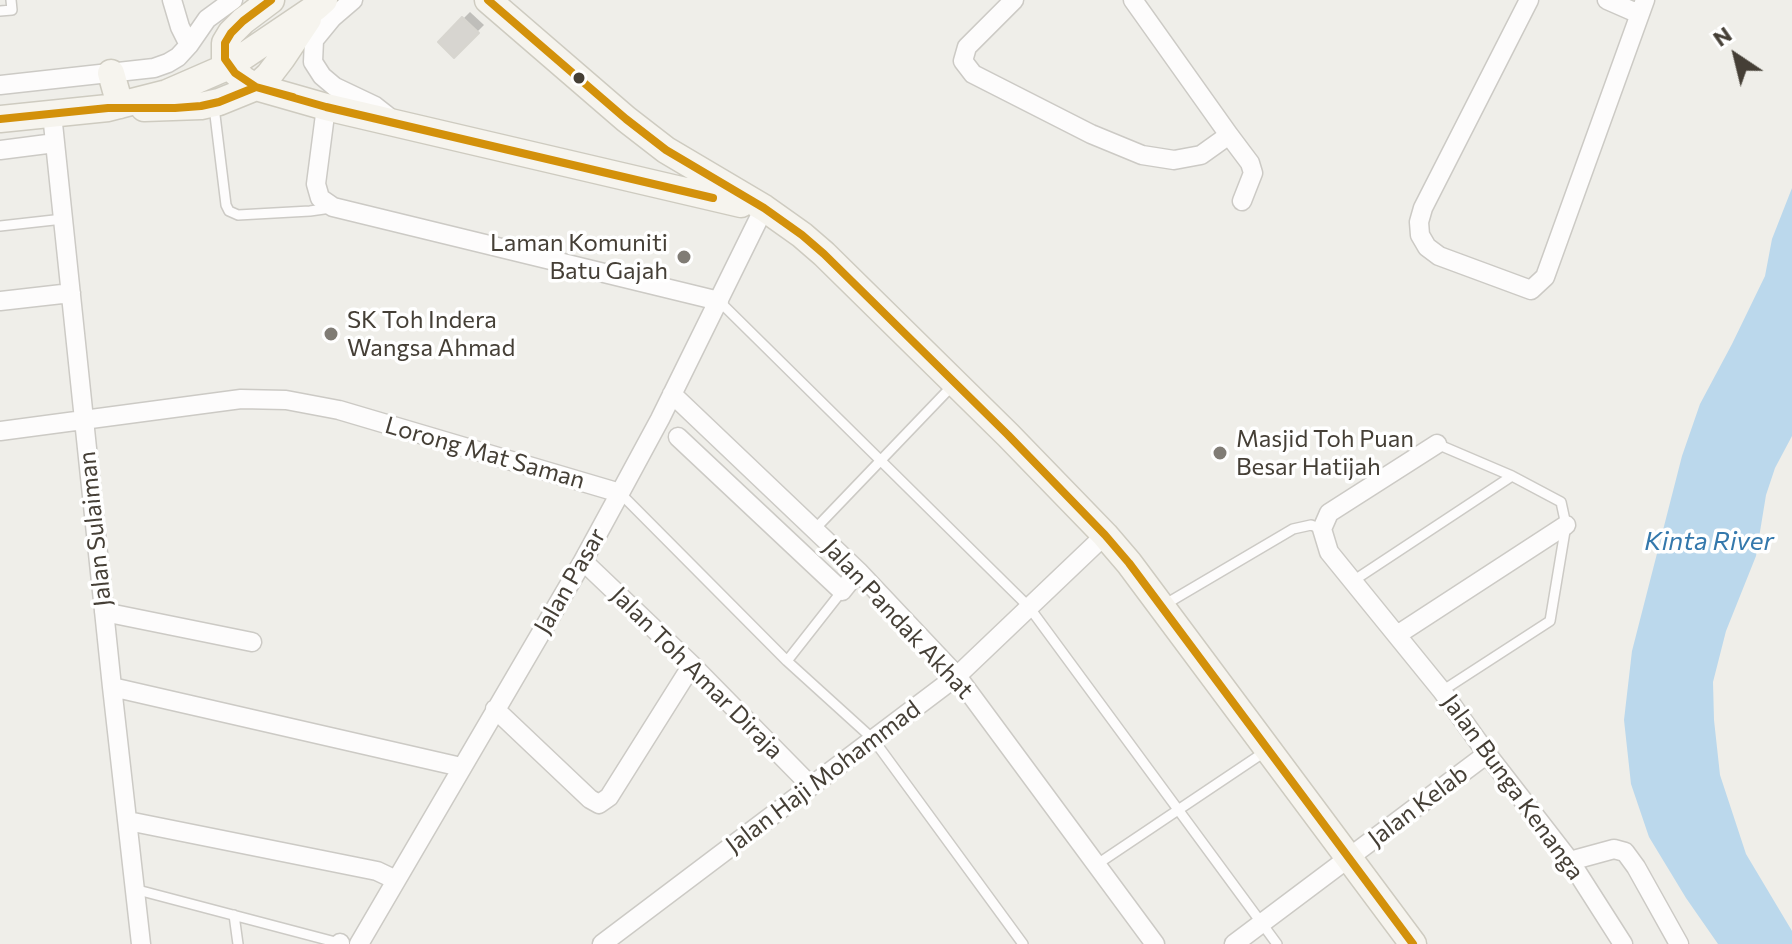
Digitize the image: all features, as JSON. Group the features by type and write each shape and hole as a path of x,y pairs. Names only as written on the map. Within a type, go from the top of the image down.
{"main road":[{"path":"271,0 238,7 225,43 225,59 229,66 256,87 326,107 764,208"},
{"path":"488,0 666,150 781,219 824,254 1105,535 1413,944"},
{"path":"0,119 114,106 167,93 229,66 320,4"},
{"path":"114,106 175,108 214,103 256,87 269,75 320,4"},
{"path":"111,73 114,106"},
{"path":"654,184 666,150"}],"street":[{"path":"172,0 189,45"},
{"path":"353,0 332,18 314,40 313,62 322,76 335,87 375,106 394,122"},
{"path":"1014,0 967,47 963,61 973,74 1091,134 1142,155 1174,160 1201,155 1229,135"},
{"path":"1133,0 1250,163 1253,173 1242,201"},
{"path":"1529,0 1423,208 1419,222 1420,235 1427,247 1439,256 1531,290 1545,277 1642,7 1607,0"},
{"path":"0,85 154,68 178,57 207,19 238,7"},
{"path":"326,107 316,184 320,198 333,207 719,301"},
{"name":"Jalan Sulaiman","path":"52,114 141,944"},
{"path":"0,150 55,143"},
{"name":"Jalan Pasar","path":"346,944 396,880 583,561 672,394 764,208"},
{"path":"0,301 71,293"},
{"name":"Jalan Pandak Akhat","path":"672,394 858,571 957,676 1155,944"},
{"name":"Lorong Mat Saman","path":"0,431 241,399 286,400 339,410 620,493"},
{"path":"678,437 842,591 858,571"},
{"path":"700,457 718,438"},
{"path":"1322,529 1329,513 1437,444"},
{"path":"1397,635 1566,525"},
{"name":"Jalan Bunga Kenanga","path":"1322,529 1329,552 1442,691 1570,861 1623,944"},
{"name":"Jalan Haji Mohammad","path":"602,944 957,676 1105,535"},
{"name":"Jalan Toh Amar Diraja","path":"583,561 692,665 811,786"},
{"path":"104,612 252,642"},
{"path":"495,709 599,804 609,797 692,665"},
{"path":"112,687 461,767"},
{"name":"Jalan Kelab","path":"1234,944 1487,754"},
{"path":"128,821 377,871 396,880"},
{"path":"1570,861 1614,849 1625,852 1679,944"}],"lane":[{"path":"0,11 12,10 11,0"},
{"path":"214,103 229,211 238,215 333,207"},
{"path":"0,226 63,219"},
{"path":"719,301 1029,607 1277,944"},
{"path":"814,530 955,383"},
{"path":"1437,444 1512,476 1561,502 1566,525 1550,621 1442,691"},
{"path":"1353,581 1512,476"},
{"name":"Lorong Mat Saman","path":"620,493 787,661 873,739 1023,944"},
{"path":"1161,606 1293,529 1311,525 1322,529"},
{"path":"787,661 842,591"},
{"path":"1096,865 1268,749"},
{"path":"134,889 346,944"},
{"path":"234,915 238,944"}],"water":[{"name":"Kinta River","path":"1792,188 1792,436 1775,468 1766,495 1756,556 1726,631 1713,682 1720,775 1746,854 1792,931 1792,944 1718,944 1649,837 1631,784 1624,720 1632,651 1682,456 1700,404 1765,276 1772,239"}],"building":[{"path":"462,17 479,33 454,58 438,42"}],"transit line":[{"path":"271,0 231,33 225,43 225,59 235,73 256,87 293,97"},
{"path":"488,0 666,150 764,208 802,235 1008,435 1129,563 1413,944"},
{"path":"0,119 108,108 201,106 256,87 326,107 713,198"}],"place":[{"name":"Laman Komuniti Batu Gajah","path":"684,257"},
{"name":"SK Toh Indera Wangsa Ahmad","path":"331,334"},
{"name":"Masjid Toh Puan Besar Hatijah","path":"1220,453"}]}
